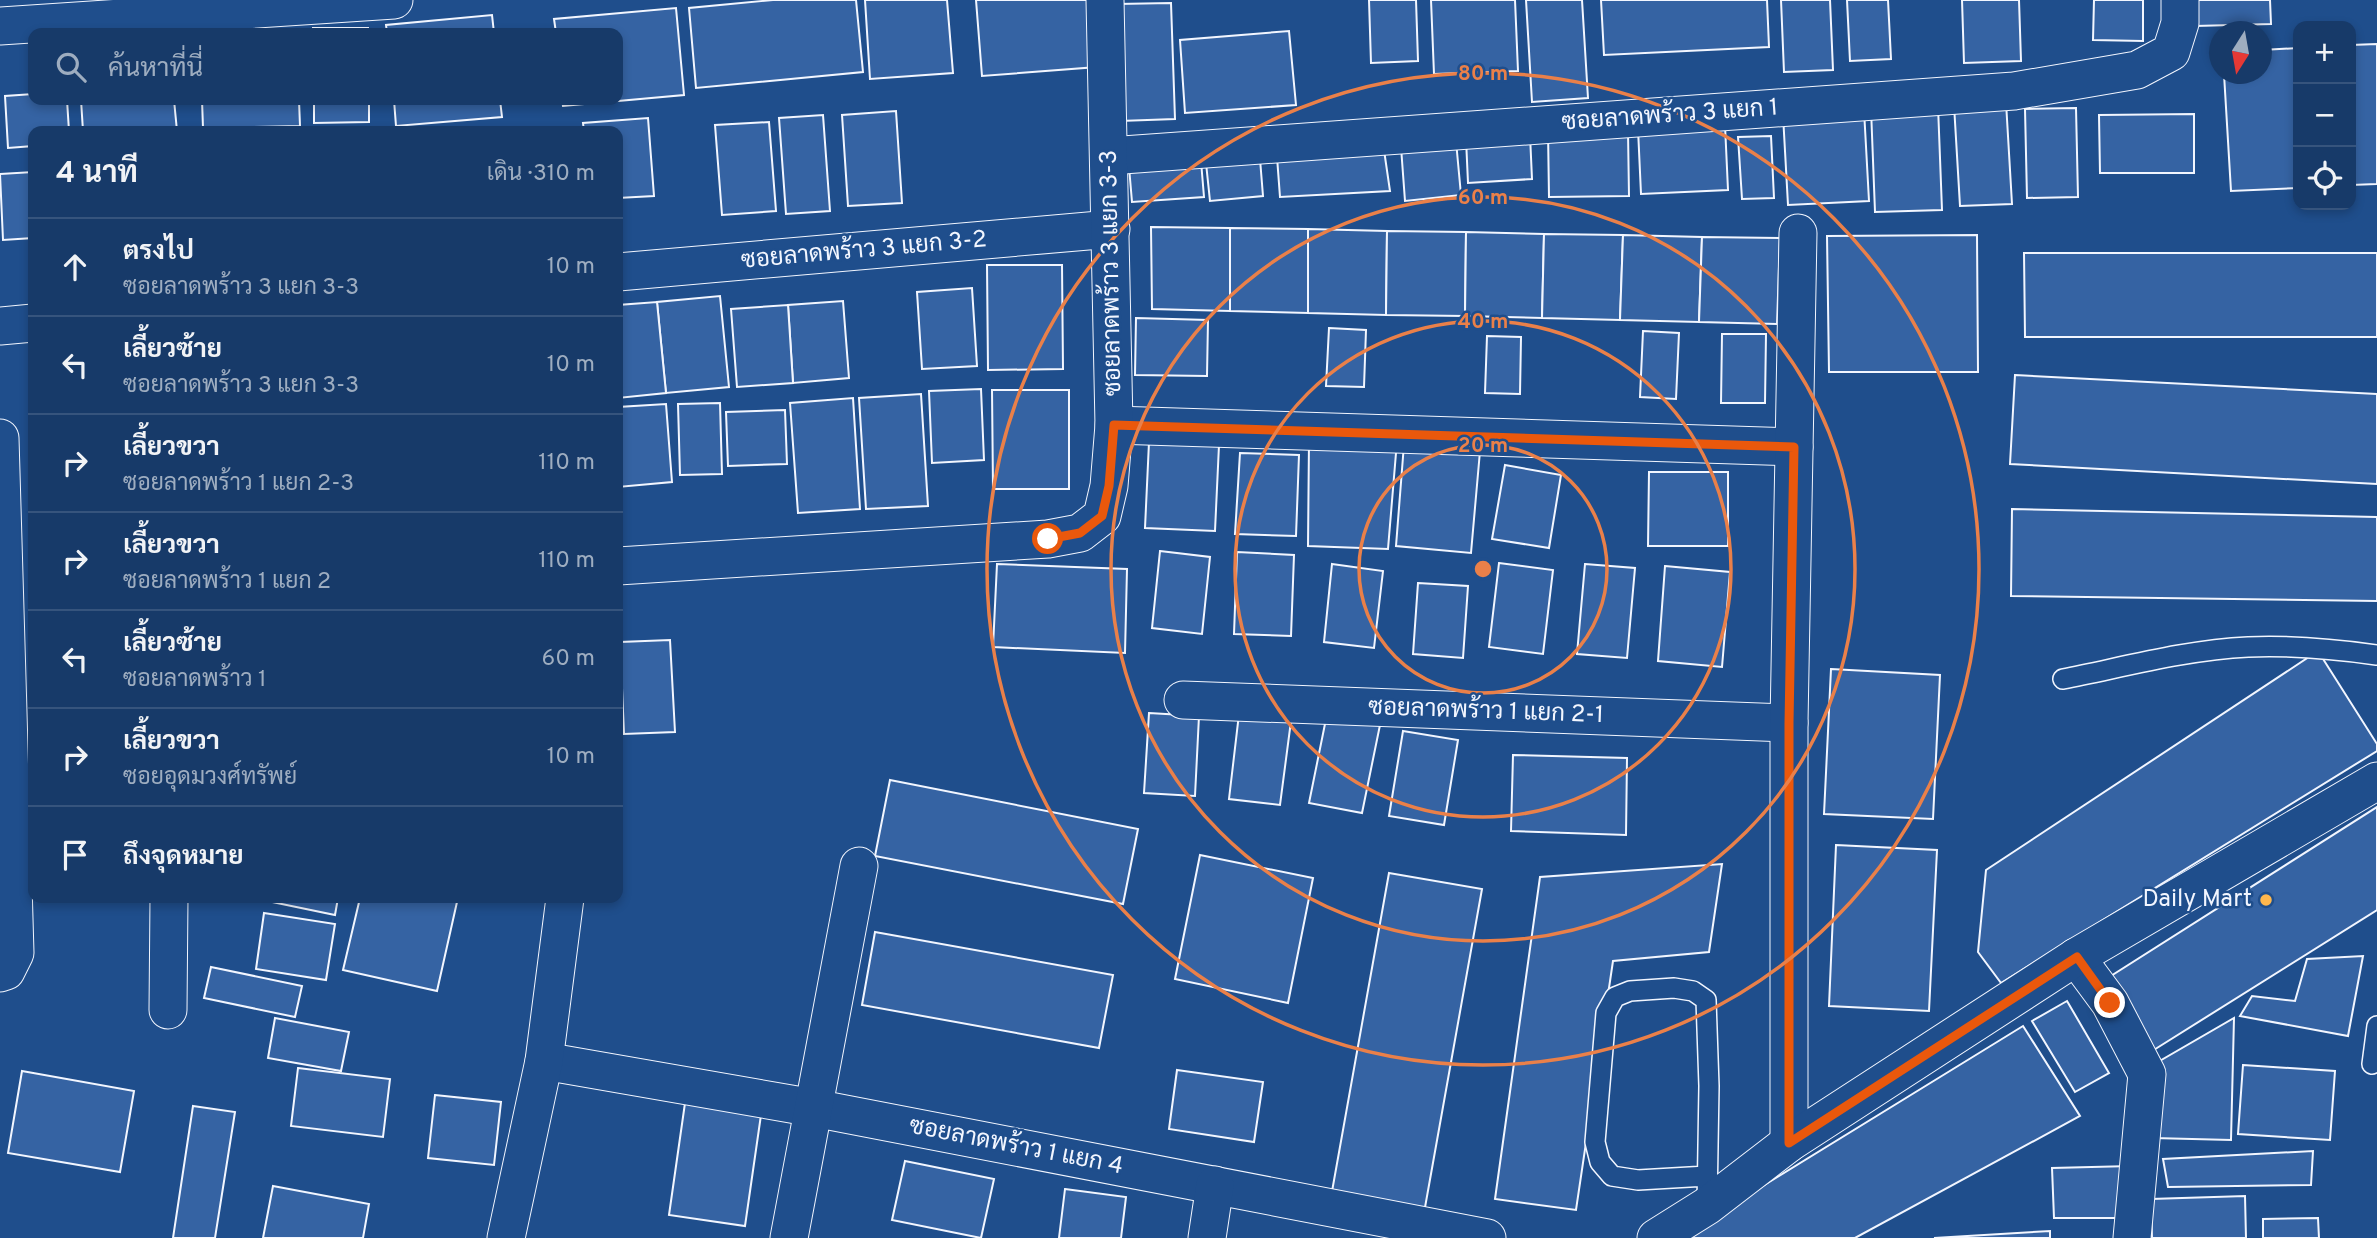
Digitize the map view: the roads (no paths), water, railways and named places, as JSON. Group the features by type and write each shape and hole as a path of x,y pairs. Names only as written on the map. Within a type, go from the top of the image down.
{"street":[{"path":"18,16 394,0"},
{"name":"ซอยลาดพร้าว 3 แยก 3-3","path":"623,566 1048,539 1080,533 1102,516 1109,486 1114,425 1105,0"},
{"name":"ซอยลาดพร้าว 3 แยก 1","path":"1110,156 2014,91 2137,70 2171,52 2180,23 2180,0"},
{"name":"ซอยลาดพร้าว 3 แยก 3-2","path":"623,272 1111,229"},
{"path":"1789,1143 1789,723 1798,233"},
{"path":"0,326 28,323"},
{"path":"1114,425 1794,447"},
{"path":"0,438 13,604 15,953 6,971 0,973"},
{"name":"ซอยลาดพร้าว 1 แยก 2-1","path":"1183,700 1789,723"},
{"path":"1656,1238 1707,1191 1789,1143 2077,957 2377,781"},
{"path":"789,1238 859,866"},
{"path":"168,1010 169,903"},
{"path":"506,1238 544,1061 564,903"},
{"path":"2077,957 2110,1003 2147,1074 2132,1238"},
{"name":"ซอยลาดพร้าว 1 แยก 4","path":"544,1061 814,1108 1487,1238"},
{"path":"1207,1238 1215,1185"}],"lane":[{"path":"2063,679 2192,653 2246,647 2313,648 2377,654"},
{"path":"1674,988 1693,991 1706,1000 1709,1086 1707,1191 1612,1177 1600,1162 1595,1142 1606,1013 1615,997 1630,991 1674,988"},
{"path":"2372,1064 2377,1026"}],"place":[{"name":"Daily Mart","path":"2266,900"}]}
